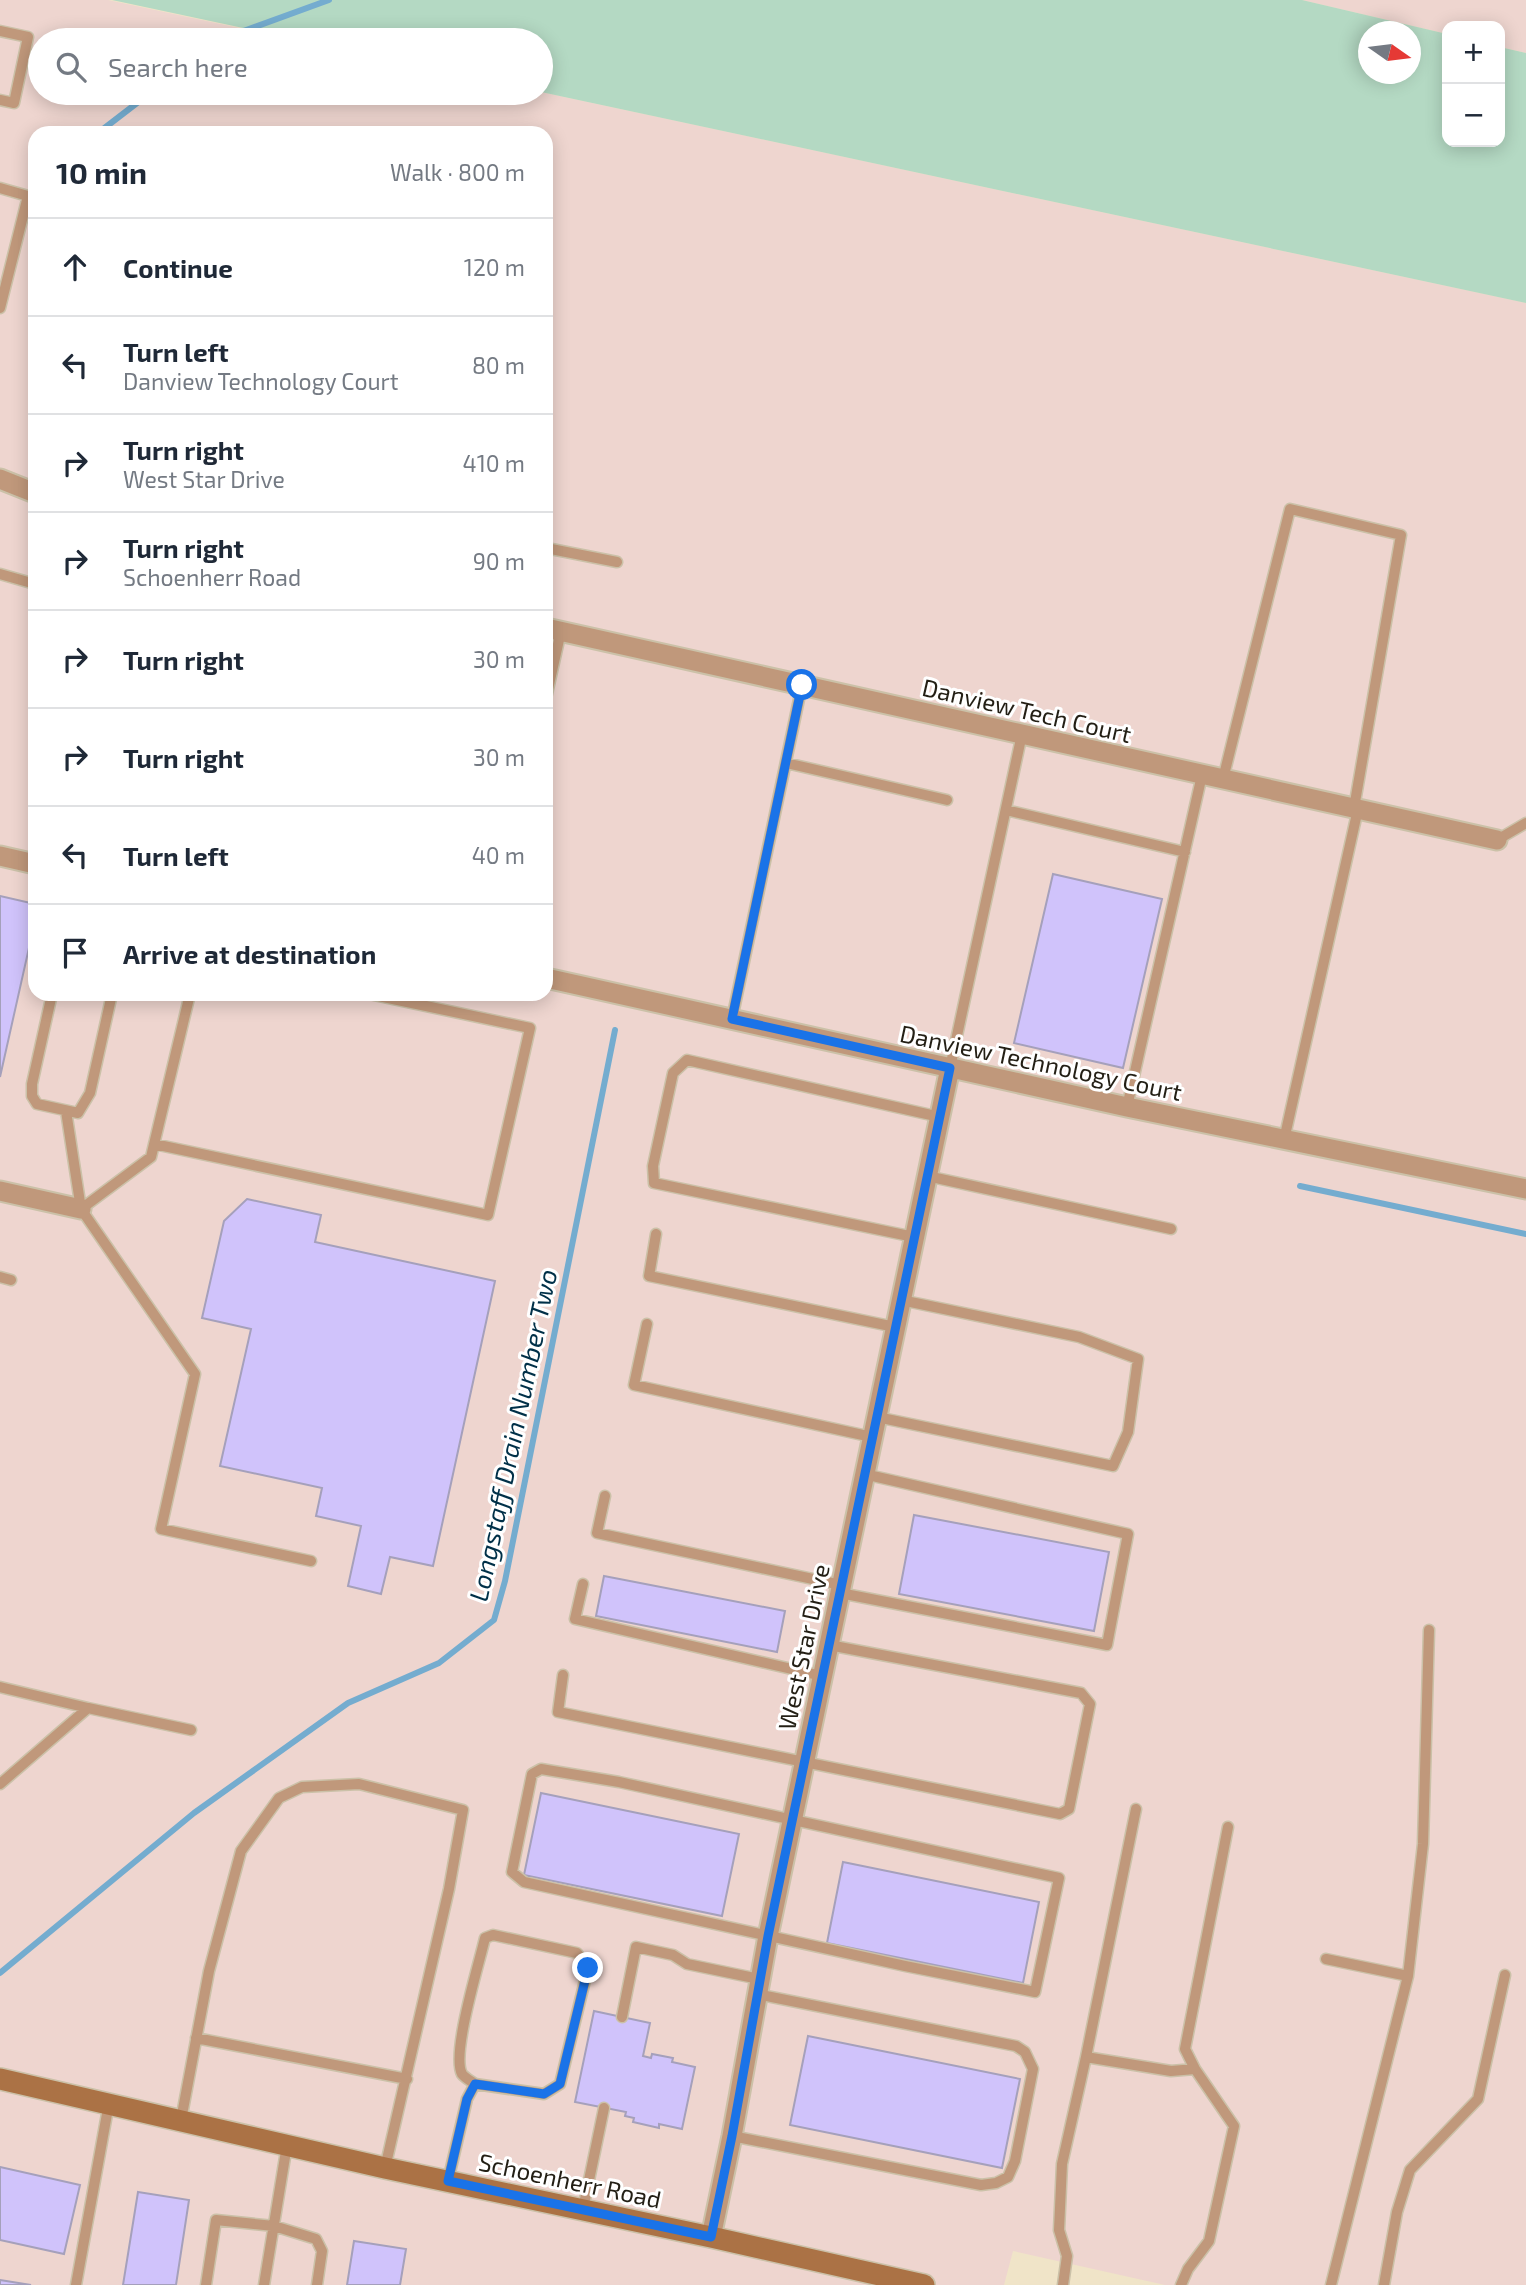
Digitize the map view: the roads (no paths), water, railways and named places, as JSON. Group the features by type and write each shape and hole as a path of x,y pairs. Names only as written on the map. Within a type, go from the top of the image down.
{"street":[{"path":"0,479 28,490"},
{"name":"Danview Tech Court","path":"553,630 1497,840"},
{"path":"0,856 28,862"},
{"name":"Danview Technology Court","path":"553,980 1127,1107 1526,1189"},
{"name":"West Star Drive","path":"711,2237 732,2136 757,1987 950,1068"},
{"path":"0,1191 81,1209"},
{"name":"Schoenherr Road","path":"0,2079 385,2168 924,2285"}],"lane":[{"path":"0,31 28,37 14,103 0,100"},
{"path":"0,188 28,196"},
{"path":"0,308 28,211"},
{"path":"1223,779 1290,509 1401,535 1356,809 1284,1140"},
{"path":"553,549 617,562"},
{"path":"0,574 28,582"},
{"path":"732,1019 802,685"},
{"path":"950,1068 1022,734"},
{"path":"786,763 947,800"},
{"path":"1127,1107 1202,775"},
{"path":"1006,810 1185,852"},
{"path":"1497,840 1526,823"},
{"path":"50,1001 32,1084 32,1096 37,1104 78,1113 90,1093 110,1001"},
{"path":"81,1209 151,1157 189,1001"},
{"path":"154,1144 488,1215 530,1028 402,1001"},
{"path":"914,1237 654,1183 653,1166 673,1073 687,1060 940,1116"},
{"path":"66,1111 81,1209 195,1374 162,1529 311,1561"},
{"path":"927,1176 1171,1229"},
{"path":"656,1234 649,1276 895,1327"},
{"path":"0,1277 11,1280"},
{"path":"877,1417 1112,1466 1128,1432 1138,1359 1079,1338 901,1300"},
{"path":"647,1324 634,1385 872,1437"},
{"path":"605,1496 597,1534 1107,1645 1128,1534 864,1474"},
{"path":"583,1584 575,1619 822,1676"},
{"path":"1331,2285 1408,1976 1423,1844 1429,1630"},
{"path":"563,1675 558,1712 1060,1814 1069,1809 1090,1704 1081,1693 829,1645"},
{"path":"0,1687 191,1730"},
{"path":"0,1783 88,1708"},
{"path":"541,1769 619,1782 1059,1878 1035,1992 768,1936 523,1882 512,1872 533,1774 541,1769"},
{"path":"181,2120 209,1970 241,1851 278,1798 302,1787 359,1784 463,1810 449,1889 385,2168"},
{"path":"1062,2285 1067,2256 1059,2230 1062,2164 1136,1809"},
{"path":"1181,2285 1188,2269 1209,2241 1234,2126 1195,2069 1185,2049 1228,1827"},
{"path":"493,1935 577,1953 588,1968 560,2084 544,2094 475,2084 463,2075 459,2047 485,1938 493,1935"},
{"path":"622,2017 636,1947 673,1955 687,1965 757,1987 1016,2046 1025,2052 1033,2069 1014,2161 1008,2177 996,2183 981,2185 732,2136"},
{"path":"1326,1959 1408,1976"},
{"path":"1384,2285 1397,2212 1410,2170 1478,2099 1505,1975"},
{"path":"196,2038 407,2079"},
{"path":"1086,2057 1171,2071 1195,2069"},
{"path":"448,2181 467,2099 475,2084"},
{"path":"76,2285 109,2103"},
{"path":"583,2209 604,2108"},
{"path":"264,2285 287,2144"},
{"path":"206,2285 216,2220 274,2226 316,2239 322,2251 317,2285"}],"waterway":[{"path":"252,28 329,0"},
{"path":"107,126 134,105"},
{"name":"Longstaff Drain Number Two","path":"0,1973 194,1813 348,1703 439,1663 494,1620 505,1581 615,1030"},
{"name":"Longstaff Drain Number Two","path":"1300,1186 1526,1234"}]}
